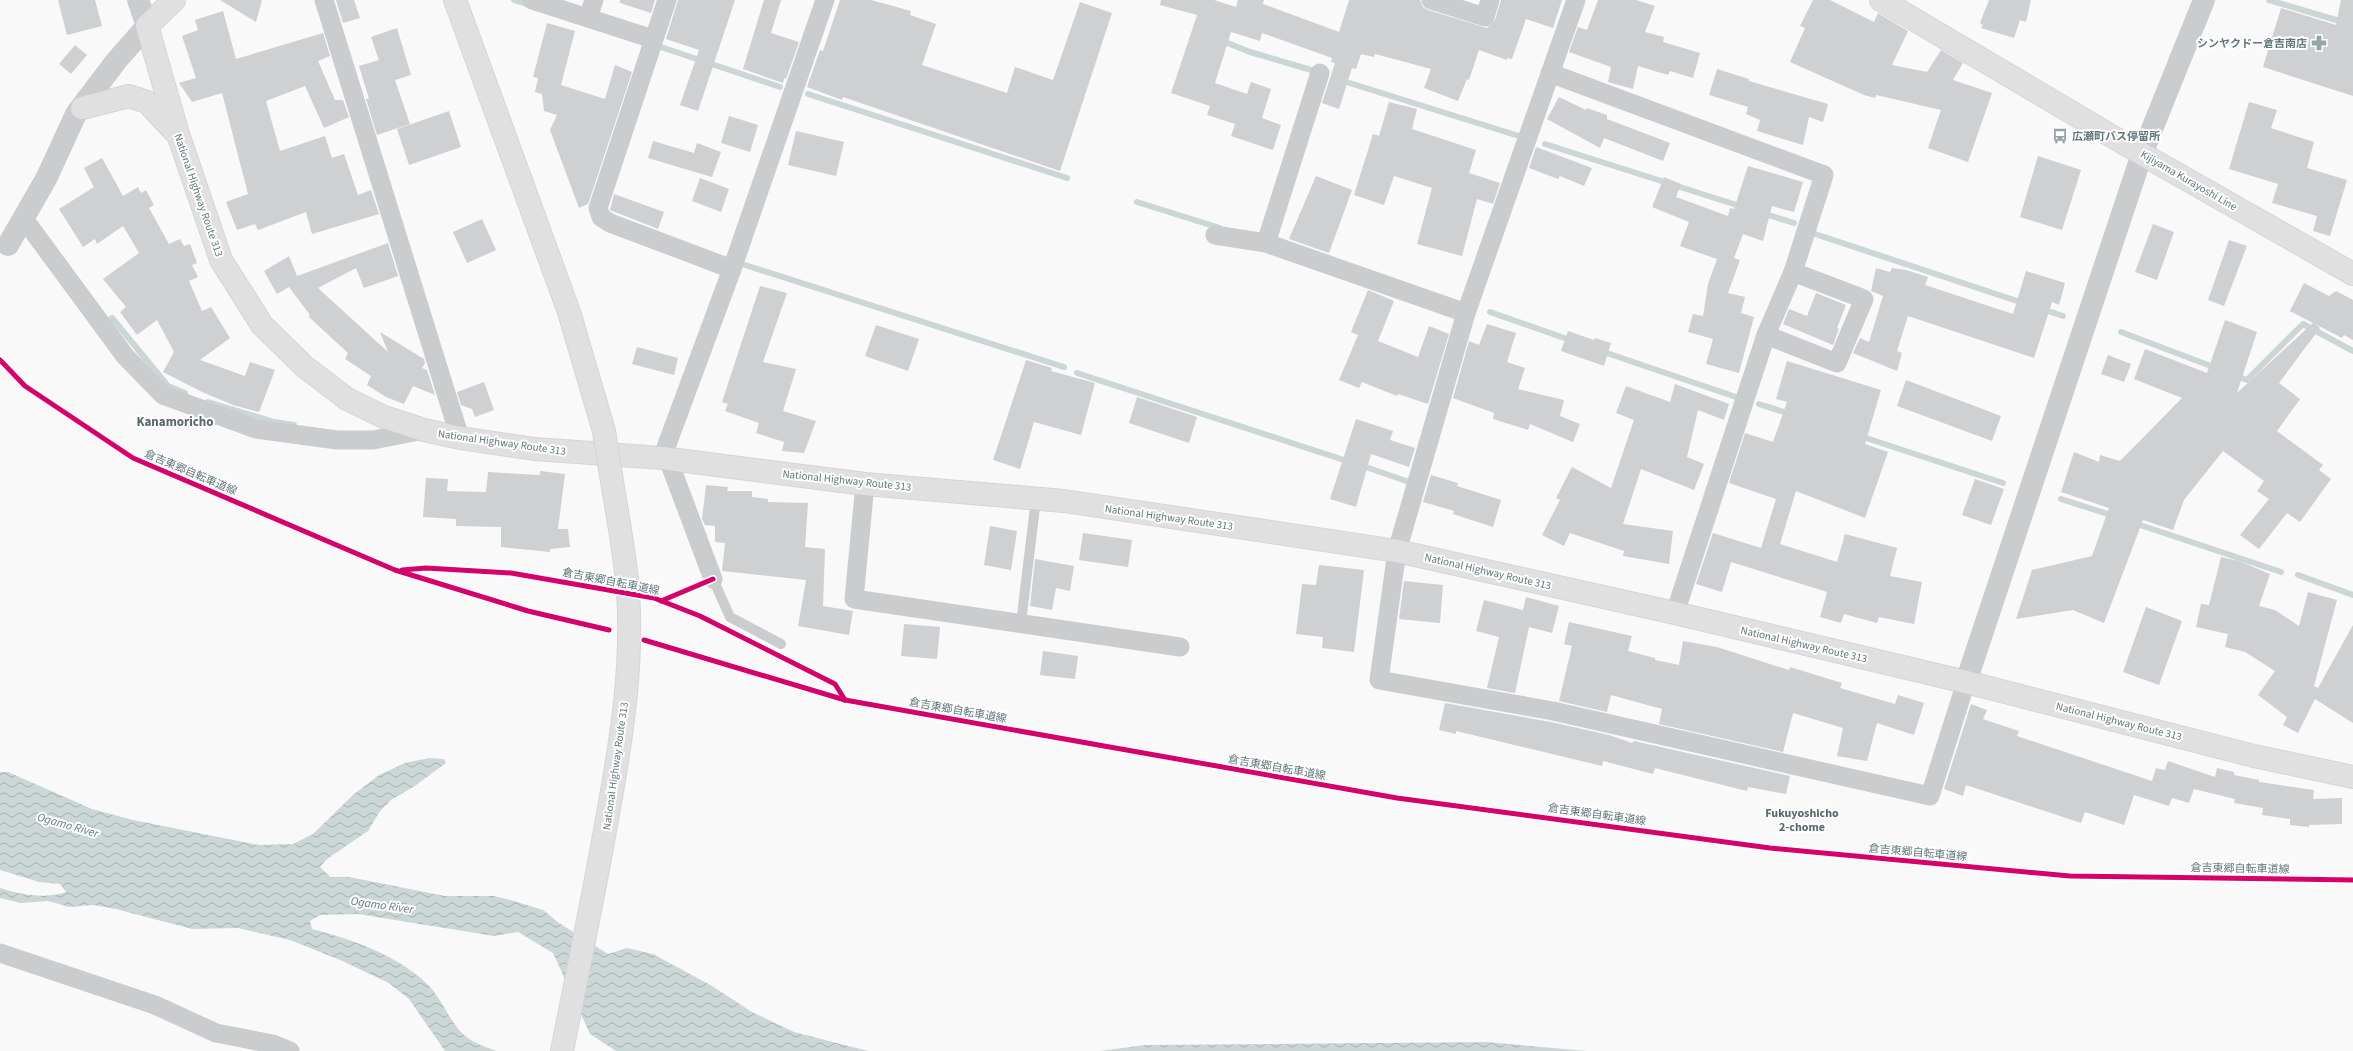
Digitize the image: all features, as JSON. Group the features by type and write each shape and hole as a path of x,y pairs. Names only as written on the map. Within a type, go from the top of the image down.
{"main road":[{"path":"147,26 174,0"},
{"name":"National Highway Route 313","path":"455,0 569,312 604,431 628,592 628,660 619,751 562,1051"},
{"name":"Kijiyama Kurayoshi Line","path":"1880,0 2142,154 2353,274"},
{"name":"National Highway Route 313","path":"147,26 178,134 221,260 262,326 305,367 347,399 384,417 424,430 460,438 535,449 665,459 865,484 1036,499 1397,551 1675,613 1966,682 2254,756 2353,778"},
{"path":"82,108 130,96 147,102 178,134"}],"street":[{"path":"4,246 24,218 46,179 76,114 82,108 116,60 147,26 138,0"},
{"path":"324,0 460,438"},
{"path":"532,0 653,39"},
{"path":"588,18 594,0"},
{"path":"667,0 598,208 601,218 610,223 732,269"},
{"path":"713,579 665,459 825,0"},
{"path":"1431,0 1485,17 1490,0"},
{"path":"1576,0 1466,313 1397,551 1379,680 1553,711 1930,796 1966,682 2142,154 2204,0"},
{"path":"1266,243 1320,73"},
{"path":"1550,73 1824,175 1793,272 1766,335 1675,613"},
{"path":"24,218 125,356 163,395 256,429 337,440 373,440 424,430"},
{"path":"1215,235 1266,243 1466,313"},
{"path":"1766,335 1837,363 1864,299 1793,272"},
{"path":"865,484 854,599 1180,647"},
{"path":"0,953 155,1006 216,1033 246,1051"},
{"path":"216,1033 273,1044 290,1051"}],"lane":[{"path":"1021,623 1036,499"},
{"path":"713,579 730,618 781,644"}],"water":[{"name":"Ogamo River","path":"429,758 444,759 446,763 413,787 391,800 380,811 368,831 327,859 320,867 330,877 349,877 445,896 494,896 543,910 559,923 608,954 627,948 653,954 712,986 752,1012 794,1032 868,1051 616,1051 590,1034 553,953 518,932 494,936 358,914 320,915 310,921 312,929 357,943 386,955 412,971 435,993 463,1035 487,1048 497,1051 445,1051 409,999 389,983 340,960 290,940 238,928 192,929 116,909 93,905 69,907 48,901 21,903 0,898 0,888 16,893 41,896 66,892 60,884 39,882 0,870 0,772 8,772 92,809 133,820 259,845 293,844 313,834 354,794 379,775 405,763"},
{"path":"1486,1042 1587,1051 1100,1051 1145,1045"}],"building":[{"path":"58,0 95,0 102,26 67,35"},
{"path":"220,0 262,0 256,22"},
{"path":"336,0 354,0 360,18 343,23"},
{"path":"620,0 655,0 651,13 620,3"},
{"path":"678,0 735,0 698,111 680,105 699,50 666,39"},
{"path":"764,0 781,0 771,33 799,42 786,79 784,78 783,83 743,69"},
{"path":"840,0 871,0 911,11 910,15 936,24 922,65 1007,93 1015,67 1053,80 1080,2 1112,13 1060,171 843,97 842,100 807,87 820,50 823,51"},
{"path":"1161,0 1214,0 1236,7 1238,0 1264,0 1263,4 1339,32 1349,0 1420,0 1423,7 1428,10 1487,28 1495,20 1501,0 1562,0 1553,28 1526,19 1512,59 1507,58 1507,60 1479,50 1469,80 1467,79 1458,101 1424,88 1431,69 1375,54 1374,57 1361,54 1356,69 1352,68 1339,109 1322,103 1335,63 1331,62 1332,58 1262,33 1260,41 1231,32 1215,83 1247,94 1251,82 1271,89 1262,118 1281,125 1273,150 1231,136 1235,124 1207,115 1210,106 1171,93 1197,15 1160,5"},
{"path":"1598,0 1636,0 1655,6 1645,32 1664,37 1663,42 1700,53 1693,78 1670,71 1668,75 1638,66 1633,89 1608,82 1611,67 1569,52 1578,27 1587,30"},
{"path":"1813,0 1830,0 1874,22 1878,13 1908,31 1892,65 1927,72 1941,50 1963,63 1953,80 1992,93 1968,162 1928,148 1941,110 1876,95 1875,98 1864,95 1790,62 1805,28 1800,26"},
{"path":"1989,0 2031,0 2026,22 2020,20 2014,38 1981,28 1983,25 1980,23"},
{"path":"2341,0 2353,0 2353,96 2263,67 2281,8 2336,25"},
{"path":"223,11 236,59 323,33 330,56 318,61 335,100 343,100 349,117 324,128 305,86 266,101 280,151 325,136 332,158 344,154 358,195 371,190 379,214 312,234 306,212 258,230 255,224 237,230 226,202 248,194 222,93 192,102 179,83 196,78 182,36 198,30 195,20"},
{"path":"547,23 575,31 561,85 605,99 615,65 632,72 588,204 579,208 550,130 557,115 544,111 542,94 535,92 538,78 533,77"},
{"path":"397,28 411,75 395,80 410,124 377,135 366,99 369,99 359,66 379,60 371,37"},
{"path":"75,45 87,55 71,74 59,64"},
{"path":"1717,69 1749,79 1749,81 1828,104 1823,122 1809,117 1803,145 1757,131 1760,120 1746,114 1748,107 1709,95"},
{"path":"1559,97 1586,110 1587,108 1607,115 1607,119 1670,143 1663,161 1604,138 1600,148 1547,119"},
{"path":"1389,102 1417,109 1412,129 1476,150 1469,173 1500,183 1493,204 1477,199 1462,256 1417,244 1432,188 1394,176 1384,205 1354,195 1373,134 1379,136"},
{"path":"2249,102 2277,110 2271,128 2314,142 2307,168 2347,180 2330,236 2313,231 2317,216 2272,203 2278,184 2229,169"},
{"path":"449,111 461,147 409,165 397,129"},
{"path":"729,116 758,125 750,152 721,143"},
{"path":"796,131 844,142 836,176 788,165"},
{"path":"653,141 694,153 697,143 721,152 712,177 648,158"},
{"path":"1536,147 1592,168 1584,186 1560,176 1558,179 1529,168"},
{"path":"2038,156 2081,170 2062,230 2020,217"},
{"path":"102,158 123,196 138,187 141,193 146,190 154,205 149,208 169,244 180,239 184,246 190,244 197,263 192,265 198,277 189,281 202,311 211,307 230,338 200,360 245,376 250,362 275,370 259,412 233,405 202,392 163,372 174,352 157,320 137,335 120,312 126,307 103,279 139,253 123,226 97,244 95,239 83,247 59,209 94,187 84,168"},
{"path":"1748,166 1803,182 1794,212 1772,206 1763,241 1743,234 1734,258 1740,260 1728,293 1745,297 1741,313 1754,317 1739,373 1706,364 1713,339 1688,332 1693,314 1703,316 1708,284 1717,259 1680,246 1689,222 1652,207 1664,177 1681,184 1676,197 1728,216 1730,208 1734,209"},
{"path":"1316,176 1352,190 1329,253 1289,239"},
{"path":"700,178 729,189 721,212 692,201"},
{"path":"614,194 664,212 658,229 610,210"},
{"path":"482,219 496,250 467,263 453,232"},
{"path":"2153,224 2174,232 2157,280 2135,272"},
{"path":"2229,240 2247,246 2224,306 2208,300"},
{"path":"388,243 398,276 364,288 356,268 318,288 388,352 380,332 424,359 425,363 422,368 427,370 435,395 413,386 404,404 386,397 367,385 371,376 345,359 348,353 309,317 310,315 289,287 277,294 264,271 289,256 297,276"},
{"path":"1876,268 1890,272 1892,268 1906,270 1928,277 1925,285 2013,314 2026,271 2065,283 2059,305 2052,302 2034,358 1908,316 1897,351 1902,353 1897,371 1853,353 1860,338 1869,342 1883,296 1871,291"},
{"path":"2304,283 2329,296 2336,291 2353,300 2353,340 2344,335 2342,338 2315,324 2320,328 2279,383 2300,399 2277,431 2323,465 2319,470 2331,479 2300,522 2287,513 2259,549 2240,535 2269,499 2257,491 2264,481 2223,451 2184,500 2173,530 2143,520 2104,623 2073,610 2016,619 2032,570 2092,556 2109,508 2061,492 2074,452 2099,462 2100,455 2120,461 2182,398 2134,379 2145,349 2207,373 2225,320 2257,332 2237,393 2313,323 2290,311"},
{"path":"760,286 787,293 763,362 796,369 783,411 816,421 804,453 782,451 784,442 756,433 759,423 725,411 728,404 722,402"},
{"path":"1368,290 1394,301 1378,341 1418,357 1429,326 1449,334 1428,404 1398,394 1397,396 1362,382 1359,388 1339,380 1358,335 1351,332"},
{"path":"1816,293 1846,305 1837,328 1839,329 1833,345 1783,324 1789,309 1807,316"},
{"path":"1487,324 1516,333 1507,362 1525,368 1518,389 1564,400 1560,416 1580,424 1573,442 1530,424 1528,430 1493,419 1494,413 1453,398 1469,341 1479,345"},
{"path":"876,325 919,339 908,371 865,356"},
{"path":"1568,331 1594,340 1595,338 1611,343 1604,366 1561,351"},
{"path":"637,347 678,358 674,375 632,364"},
{"path":"2108,355 2131,364 2124,382 2101,374"},
{"path":"1026,360 1052,368 1051,371 1095,383 1081,435 1034,422 1020,469 993,460"},
{"path":"1787,361 1881,390 1865,444 1888,452 1865,518 1796,491 1780,544 1837,562 1845,534 1897,548 1890,576 1922,582 1914,624 1879,617 1877,623 1844,614 1841,623 1820,617 1827,592 1731,562 1722,592 1696,584 1713,533 1761,548 1776,499 1729,483 1745,433 1773,442 1787,402 1776,399"},
{"path":"1906,380 2001,416 1992,441 1897,406"},
{"path":"484,382 494,410 475,417 472,409 461,405 457,392"},
{"path":"1675,384 1729,404 1724,420 1698,410 1687,457 1704,464 1694,490 1641,469 1623,524 1673,531 1669,564 1623,556 1624,551 1570,533 1564,546 1542,535 1560,500 1556,498 1572,467 1611,488 1634,420 1616,413 1626,386 1670,402"},
{"path":"1137,397 1197,417 1189,443 1129,423"},
{"path":"1356,419 1393,431 1390,440 1415,448 1409,467 1371,454 1356,507 1330,499"},
{"path":"540,471 565,474 558,529 568,529 570,547 550,549 550,552 501,547 501,527 456,526 456,519 423,517 426,478 448,479 447,491 486,492 488,472 540,475"},
{"path":"1431,475 1458,483 1457,486 1501,500 1493,527 1453,514 1454,511 1423,502"},
{"path":"1975,479 2004,489 1991,525 1962,515"},
{"path":"706,485 728,487 727,491 752,491 752,497 768,499 768,502 808,503 805,547 825,549 823,606 853,611 849,635 798,626 806,580 722,571 725,543 715,542 715,526 705,525 702,519"},
{"path":"990,526 1017,531 1011,570 984,565"},
{"path":"1083,533 1132,540 1128,567 1079,560"},
{"path":"2221,557 2239,561 2270,574 2259,606 2275,610 2299,626 2308,592 2337,600 2314,686 2318,688 2353,625 2353,723 2315,699 2298,733 2283,725 2287,717 2258,695 2275,671 2245,652 2225,647 2228,634 2196,627 2201,604 2209,605"},
{"path":"1035,559 1074,566 1070,591 1056,588 1052,610 1030,606"},
{"path":"1319,565 1364,570 1354,652 1322,648 1323,637 1296,634 1302,584 1316,585"},
{"path":"1404,581 1443,585 1440,623 1399,619"},
{"path":"1526,597 1559,606 1552,633 1529,627 1515,693 1487,688 1499,637 1476,631 1484,600 1523,610"},
{"path":"2146,607 2182,621 2159,685 2123,672"},
{"path":"1569,622 1632,636 1628,651 1655,658 1655,660 1679,665 1683,641 1717,647 1789,670 1790,667 1842,683 1840,688 1895,704 1898,695 1924,703 1914,735 1877,723 1867,761 1837,756 1843,728 1793,713 1783,752 1659,724 1662,709 1611,695 1607,712 1559,701 1572,646 1564,644"},
{"path":"904,624 940,627 937,659 901,656"},
{"path":"1043,651 1078,656 1075,679 1040,675"},
{"path":"1445,703 1551,722 1609,735 1632,743 1634,741 1790,776 1786,794 1748,787 1747,791 1655,768 1653,774 1603,761 1602,766 1456,731 1456,734 1439,730"},
{"path":"1971,704 1987,710 1983,719 2019,731 2017,736 2152,781 2156,768 2165,770 2168,761 2215,777 2217,768 2234,772 2234,775 2259,780 2259,782 2314,790 2313,799 2342,798 2342,824 2309,825 2309,827 2290,825 2290,819 2262,815 2263,808 2234,803 2235,799 2194,789 2189,803 2172,798 2169,806 2134,795 2124,825 2085,812 2081,823 1966,785 1963,796 1944,789"}],"waterway":[{"path":"514,0 530,5"},
{"path":"2269,0 2353,25"},
{"path":"1220,40 1250,52 1318,72"},
{"path":"661,47 780,87"},
{"path":"1340,80 1522,137"},
{"path":"808,94 1067,178"},
{"path":"1545,144 1743,207"},
{"path":"1137,202 1220,228"},
{"path":"1762,213 1794,223"},
{"path":"1815,234 2023,303"},
{"path":"745,265 1064,367"},
{"path":"2042,309 2063,316"},
{"path":"1490,312 1573,341"},
{"path":"112,318 168,386 185,393"},
{"path":"2234,375 2247,380 2303,324 2353,351"},
{"path":"2121,332 2216,368"},
{"path":"1601,351 1736,397"},
{"path":"1077,373 1350,462"},
{"path":"208,402 274,422 294,425"},
{"path":"1759,404 1790,414"},
{"path":"1860,436 2003,483"},
{"path":"1360,465 1412,483"},
{"path":"2061,499 2114,516"},
{"path":"2134,523 2281,572"},
{"path":"2298,575 2353,595"}],"cycle path":[{"name":"倉吉東郷自転車道線","path":"0,360 25,386 133,458 395,570 528,611 609,630"},
{"name":"倉吉東郷自転車道線","path":"402,570 426,568 511,573 654,598 700,616 835,684 845,700"},
{"name":"倉吉東郷自転車道線","path":"661,601 713,579"},
{"name":"倉吉東郷自転車道線","path":"644,640 845,700 1397,798 1770,848 2070,876 2353,880"}],"place":[{"name":"シンヤクドー倉吉南店","path":"2319,43"},
{"name":"広瀬町バス停留所","path":"2060,136"}],"district":[{"name":"Kanamoricho","path":"175,421"},
{"name":"Fukuyoshicho 2-chome","path":"1802,820"}]}
